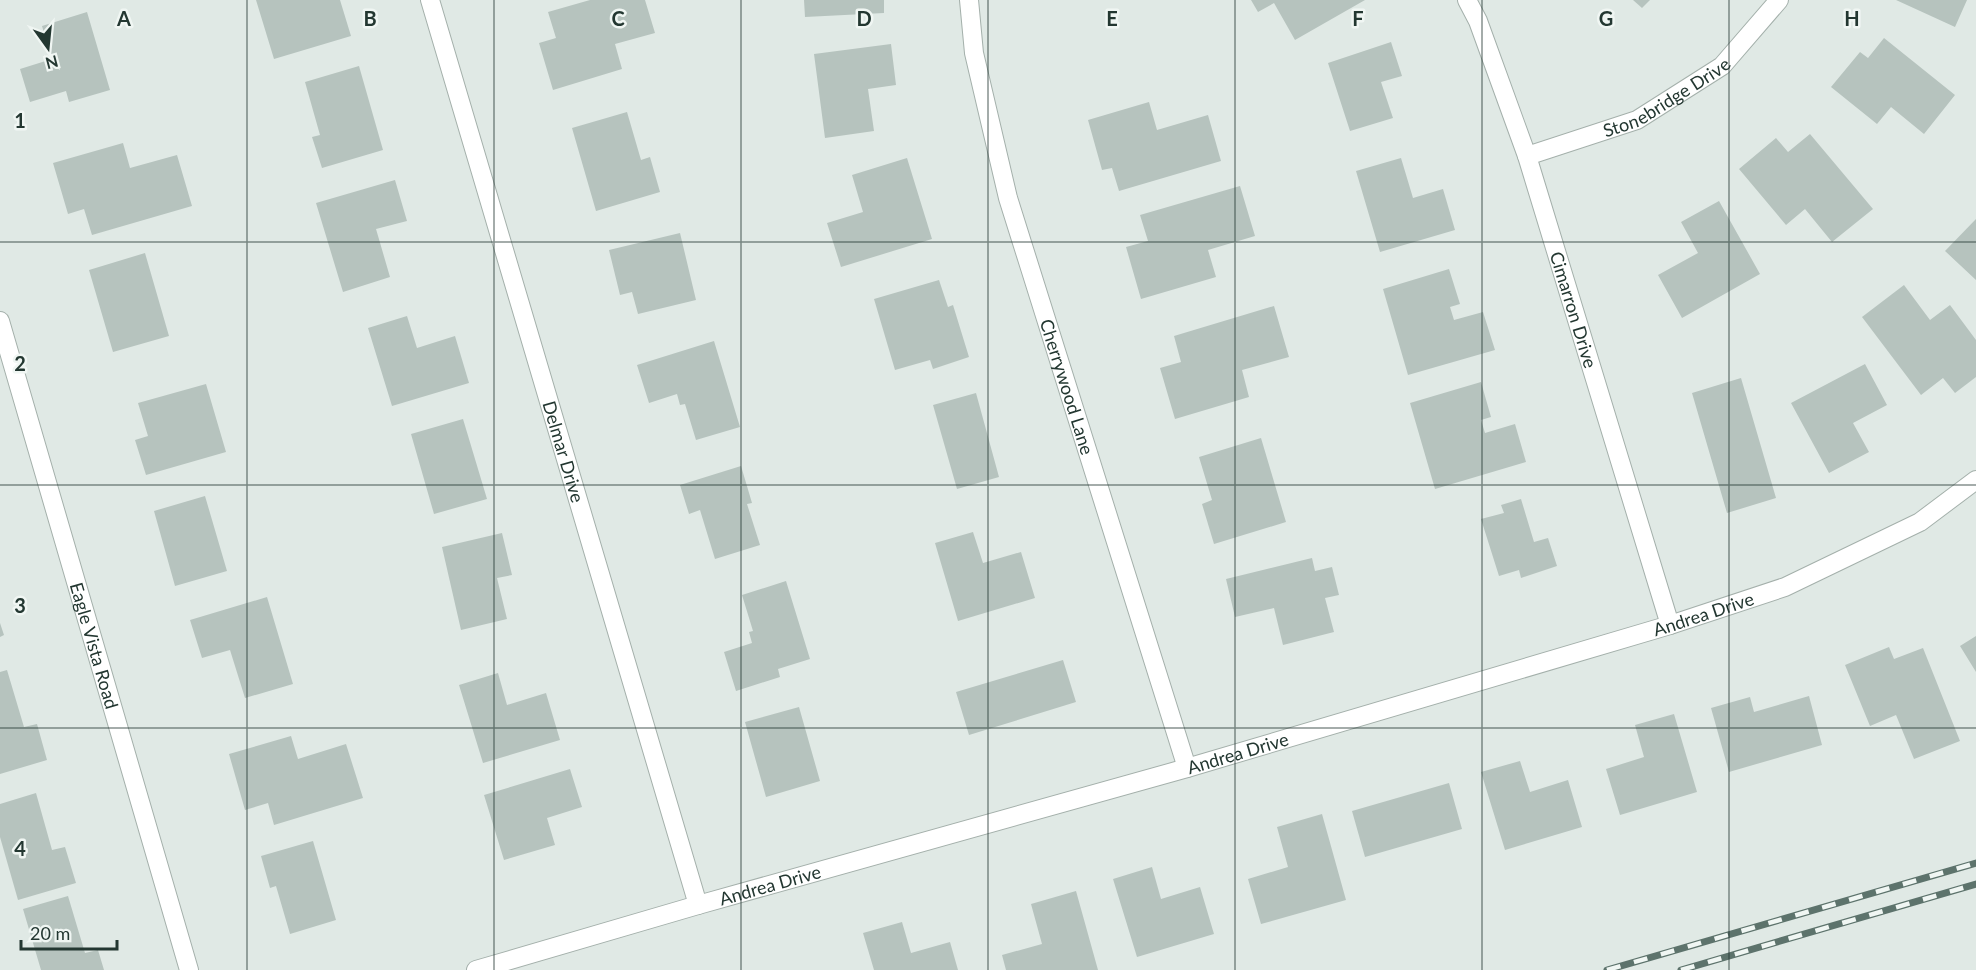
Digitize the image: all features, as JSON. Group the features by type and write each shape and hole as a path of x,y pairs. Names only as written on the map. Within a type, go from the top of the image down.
{"street":[{"name":"Delmar Drive","path":"430,0 698,905"},
{"name":"Cherrywood Lane","path":"969,0 974,53 1008,198 1187,768"},
{"name":"Cimarron Drive","path":"1467,0 1478,21 1527,156 1670,625"},
{"name":"Stonebridge Drive","path":"1527,156 1637,120 1722,66 1779,0"},
{"name":"Eagle Vista Road","path":"0,321 189,970"},
{"name":"Andrea Drive","path":"476,970 698,905 1187,768 1670,625 1785,587 1920,522 1976,480"}],"building":[{"path":"256,0 340,0 351,36 274,59"},
{"path":"590,0 645,0 655,33 615,44 622,69 553,90 539,43 556,38 548,12"},
{"path":"804,0 884,0 884,13 805,17"},
{"path":"1251,0 1365,0 1295,40 1274,3 1258,12"},
{"path":"1633,0 1650,0 1642,8"},
{"path":"1896,0 1967,0 1955,27"},
{"path":"87,12 110,90 69,102 66,91 30,102 20,69 52,59 42,26"},
{"path":"1884,38 1955,95 1924,134 1891,107 1877,124 1831,87 1860,52 1868,58"},
{"path":"1391,42 1402,76 1381,82 1393,118 1350,131 1328,63"},
{"path":"891,44 896,85 868,89 874,131 825,138 814,54"},
{"path":"359,66 383,150 322,168 312,137 320,135 305,82"},
{"path":"1149,102 1157,130 1208,115 1221,161 1119,191 1112,168 1102,170 1088,120"},
{"path":"627,112 641,160 650,157 660,192 596,211 572,128"},
{"path":"1810,134 1873,209 1832,242 1805,209 1786,225 1739,169 1776,138 1788,152"},
{"path":"123,143 130,168 177,155 192,206 92,235 84,209 68,214 53,163"},
{"path":"907,158 932,239 841,267 827,223 863,212 852,175"},
{"path":"1401,158 1413,198 1443,189 1455,230 1380,252 1356,171"},
{"path":"395,180 407,221 376,229 390,277 343,292 316,203"},
{"path":"1240,186 1255,236 1208,250 1216,277 1141,299 1126,247 1148,241 1140,215"},
{"path":"1719,201 1760,274 1682,318 1658,275 1698,253 1681,222"},
{"path":"1976,219 1976,280 1945,251"},
{"path":"680,233 696,300 638,314 632,292 620,295 609,250"},
{"path":"145,253 169,336 113,352 89,270"},
{"path":"1449,269 1460,304 1450,307 1454,320 1483,312 1495,350 1408,375 1383,289"},
{"path":"939,280 948,307 953,305 969,357 933,369 930,360 895,370 874,299"},
{"path":"1904,285 1930,320 1950,305 1976,340 1976,377 1955,393 1943,378 1921,395 1862,317"},
{"path":"1274,306 1289,357 1242,370 1249,397 1175,419 1160,368 1181,362 1174,336"},
{"path":"407,316 417,348 455,336 469,383 392,406 368,328"},
{"path":"714,341 740,427 696,440 685,404 680,405 677,394 649,403 637,365"},
{"path":"1865,364 1887,405 1853,423 1869,452 1829,473 1791,403"},
{"path":"1741,378 1776,498 1727,513 1692,393"},
{"path":"1481,382 1491,417 1481,420 1485,433 1515,424 1526,462 1435,489 1410,403"},
{"path":"206,384 226,452 146,475 135,440 148,436 138,403"},
{"path":"976,393 999,477 957,489 933,405"},
{"path":"463,419 487,499 434,514 411,434"},
{"path":"1261,438 1286,522 1214,544 1202,504 1212,500 1199,457"},
{"path":"741,466 752,503 747,504 760,545 715,559 700,510 689,514 680,485"},
{"path":"205,496 227,571 175,586 154,511"},
{"path":"1521,499 1534,542 1548,538 1557,566 1521,578 1519,570 1499,576 1481,519 1504,513 1501,505"},
{"path":"973,532 983,563 1021,552 1035,598 958,621 935,543"},
{"path":"502,533 512,575 497,578 507,619 461,630 442,547"},
{"path":"1312,558 1315,571 1332,567 1339,595 1325,598 1334,632 1283,645 1274,608 1235,617 1226,579"},
{"path":"786,581 810,659 778,669 780,677 736,691 724,652 752,643 749,632 753,631 742,595"},
{"path":"267,597 293,684 245,698 230,650 202,658 190,620"},
{"path":"0,623 4,635 0,637"},
{"path":"1976,636 1976,672 1960,646"},
{"path":"1889,647 1894,659 1923,648 1960,741 1914,759 1896,715 1870,726 1845,665"},
{"path":"1063,660 1076,702 969,735 956,692"},
{"path":"7,670 24,727 37,724 47,760 0,774 0,672"},
{"path":"498,673 507,705 546,693 560,740 483,763 459,685"},
{"path":"1809,696 1822,745 1729,772 1711,708 1750,697 1754,712"},
{"path":"799,707 820,781 766,797 745,722"},
{"path":"1674,714 1697,792 1620,815 1606,769 1644,757 1635,725"},
{"path":"291,736 298,759 346,744 363,798 274,825 268,803 245,810 229,754"},
{"path":"1520,761 1530,792 1568,780 1582,827 1505,850 1481,772"},
{"path":"570,769 582,807 547,818 555,845 504,860 484,795"},
{"path":"1449,783 1462,829 1365,857 1352,811"},
{"path":"36,793 52,850 65,847 76,883 18,900 0,837 0,804"},
{"path":"1322,814 1346,900 1261,924 1248,879 1288,867 1277,827"},
{"path":"313,841 336,920 290,934 276,886 270,888 261,856"},
{"path":"1152,867 1161,899 1200,887 1214,934 1137,957 1113,879"},
{"path":"1076,891 1098,970 1006,970 1002,955 1042,944 1031,904"},
{"path":"68,896 85,953 98,950 104,970 41,970 23,909"},
{"path":"902,922 911,953 950,942 958,970 874,970 863,933"}],"railway":[{"path":"1607,970 1976,863"},
{"path":"1681,970 1976,884"}]}
